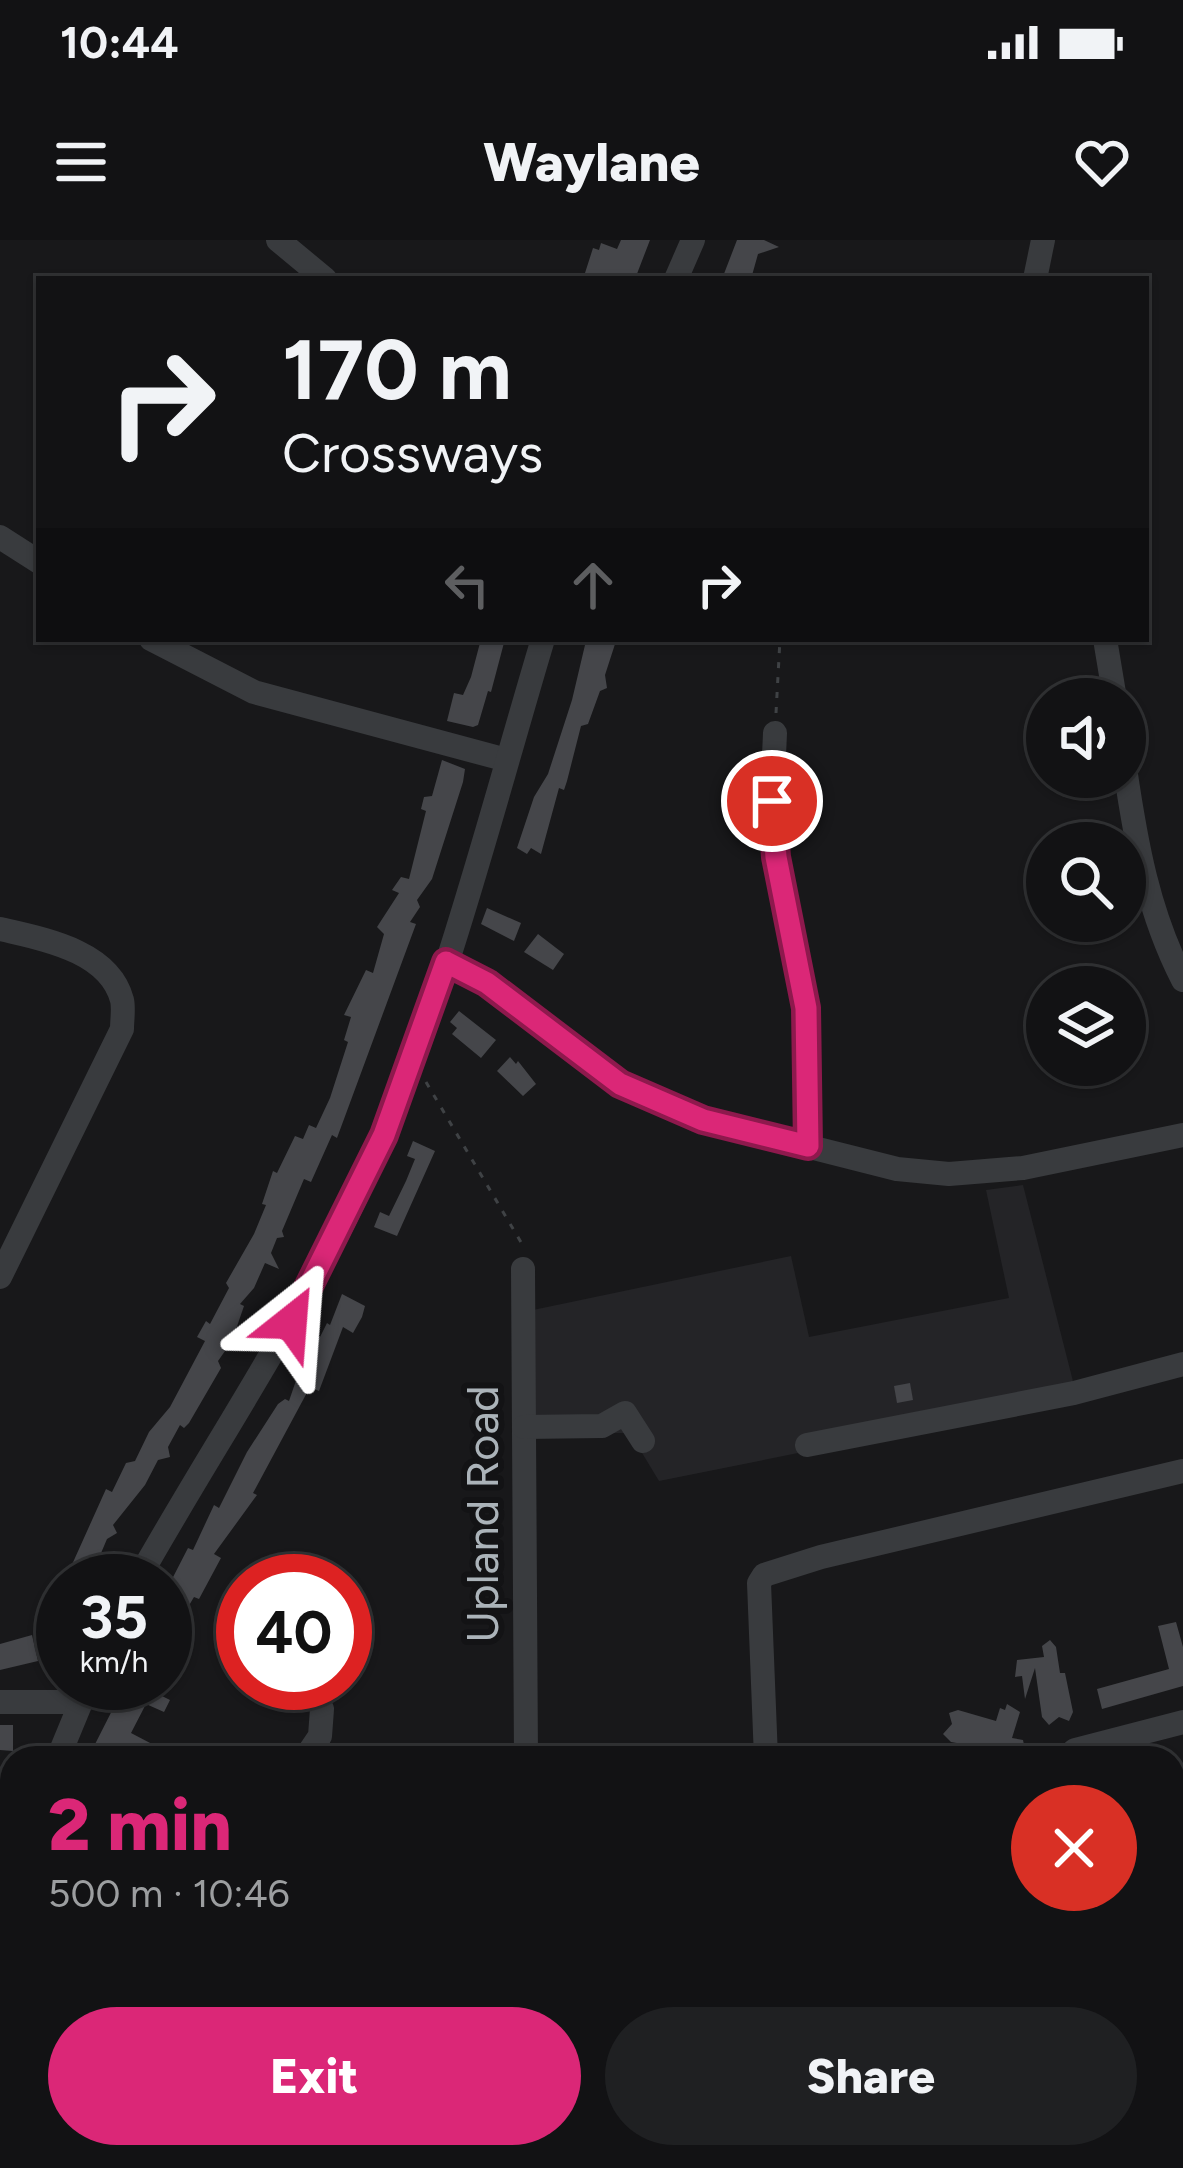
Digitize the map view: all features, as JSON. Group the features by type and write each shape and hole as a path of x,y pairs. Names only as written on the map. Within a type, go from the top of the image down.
{"street":[{"path":"278,240 321,276"},
{"path":"677,276 693,240"},
{"path":"1036,276 1043,240"},
{"path":"0,537 36,560"},
{"path":"157,642 254,692 507,760"},
{"path":"153,1554 291,1322 358,1192 410,1070 542,642"},
{"path":"1105,642 1111,678"},
{"path":"776,733 772,801 776,857 806,1008 808,1146"},
{"path":"1130,798 1146,891 1171,932 1183,980"},
{"path":"0,928 62,944 97,963 122,998 122,1029 0,1277"},
{"path":"446,962 487,983 620,1084 703,1120 897,1169 949,1174 1023,1168 1183,1135"},
{"name":"Upland Road","path":"523,1269 526,1746"},
{"path":"807,1445 1074,1393 1183,1364"},
{"path":"524,1427 602,1426 625,1413 644,1442"},
{"path":"766,1746 759,1583 772,1570 1183,1471"},
{"path":"0,1702 36,1698"},
{"path":"63,1746 78,1710"},
{"path":"313,1746 320,1736 322,1710"},
{"path":"1091,1746 1183,1722"}],"path":[{"path":"776,733 780,642"},
{"path":"410,1070 426,1081 530,1257 523,1269"}],"shaded area":[{"path":"1023,1185 1077,1397 659,1481 630,1433 534,1433 533,1310 791,1256 809,1337 1009,1298 986,1190"}],"building":[{"path":"621,240 650,240 636,276 585,273 593,248 599,250 601,243 617,249"},
{"path":"737,240 764,240 779,247 758,254 752,276 723,276"},
{"path":"480,642 504,642 478,725 447,721 454,693 463,695"},
{"path":"616,642 605,675 607,688 600,691 588,724 581,726 541,854 531,848 527,854 517,848 572,700 585,645 579,644"},
{"path":"442,760 465,769 432,879 417,900 420,907 410,922 416,924 337,1138 332,1135 311,1182 304,1179 282,1231 284,1237 277,1238 271,1253 279,1269 265,1263 254,1288 240,1304 244,1306 233,1338 236,1345 230,1344 218,1361 221,1368 189,1423 184,1428 180,1425 168,1447 170,1457 158,1460 113,1525 117,1533 107,1539 101,1554 77,1554 106,1489 112,1492 126,1463 135,1461 205,1341 197,1337 206,1321 210,1324 229,1288 226,1283 254,1234 273,1171 277,1173 295,1136 303,1139 309,1125 316,1128 348,1042 344,1040 351,1017 344,1015 366,970 373,973 384,934 377,927 399,893 392,890 401,877 409,879 426,811 421,809 424,797 432,796"},
{"path":"487,908 521,923 514,941 481,924"},
{"path":"538,934 564,954 553,970 524,952"},
{"path":"459,1011 496,1040 481,1058 452,1034 457,1028 450,1022"},
{"path":"510,1057 536,1084 523,1096 497,1071"},
{"path":"413,1141 435,1151 397,1236 374,1227 380,1212 389,1216 406,1181 415,1159 407,1156"},
{"path":"342,1294 365,1306 353,1333 343,1327 319,1391 310,1387 253,1493 257,1495 214,1554 216,1567 199,1599 192,1600 192,1554 185,1554 188,1548 193,1550 214,1505 219,1508 278,1404 289,1401 316,1336 330,1325"},
{"path":"910,1383 913,1400 897,1403 894,1386"},
{"path":"1176,1622 1183,1647 1183,1686 1102,1709 1097,1689 1169,1669 1158,1626"},
{"path":"32,1635 36,1661 0,1670 0,1644"},
{"path":"1050,1640 1056,1647 1060,1673 1065,1673 1073,1712 1069,1721 1059,1717 1049,1725 1042,1717 1035,1668 1025,1699 1022,1676 1015,1677 1017,1660 1044,1657 1042,1646"},
{"path":"1007,1704 1020,1712 1012,1738 1023,1740 1024,1746 974,1746 951,1742 943,1734 952,1724 949,1713 958,1710 996,1721 1000,1708 1005,1710"},
{"path":"112,1710 143,1710 131,1733 151,1746 94,1746"},
{"path":"0,1725 13,1725 13,1746 0,1746"}],"route":[{"path":"291,1322 384,1135 446,962 487,983 620,1084 703,1120 808,1146 806,1008 776,857 772,801"}]}
